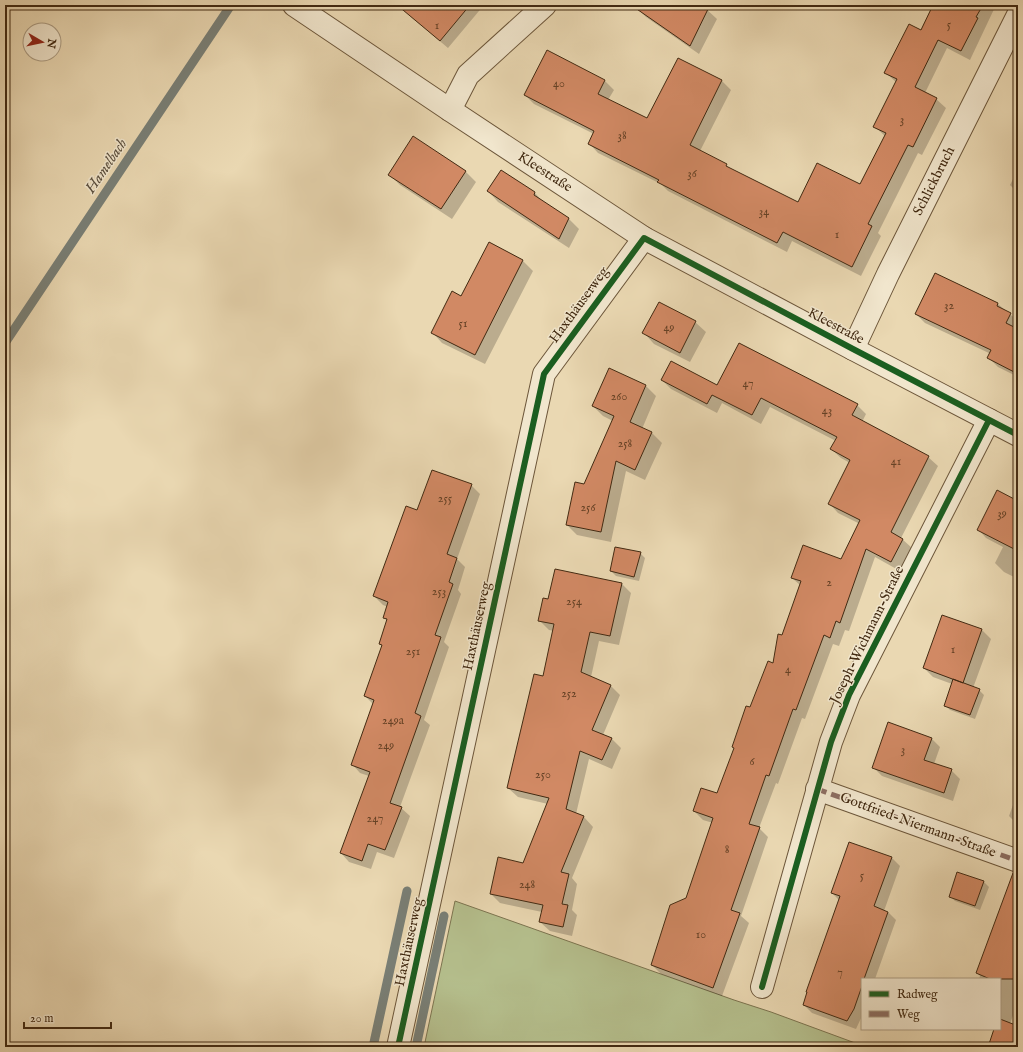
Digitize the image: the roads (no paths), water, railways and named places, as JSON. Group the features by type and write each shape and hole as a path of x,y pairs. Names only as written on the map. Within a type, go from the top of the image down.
{"street":[{"name":"Kleestraße","path":"294,5 644,238 852,349 1018,434"},
{"path":"450,110 468,75 545,5"},
{"name":"Schlickbruch","path":"852,349 1018,15"},
{"name":"Haxthäuserweg","path":"398,1047 544,374 644,238"},
{"name":"Joseph-Wichmann-Straße","path":"762,987 831,742 849,696 989,420"},
{"name":"Gottfried-Niermann-Straße","path":"817,789 1018,861"}],"waterway":[{"name":"Hamelbach","path":"5,343 231,5"},
{"path":"373,1047 407,891"},
{"path":"416,1047 444,916"}]}
